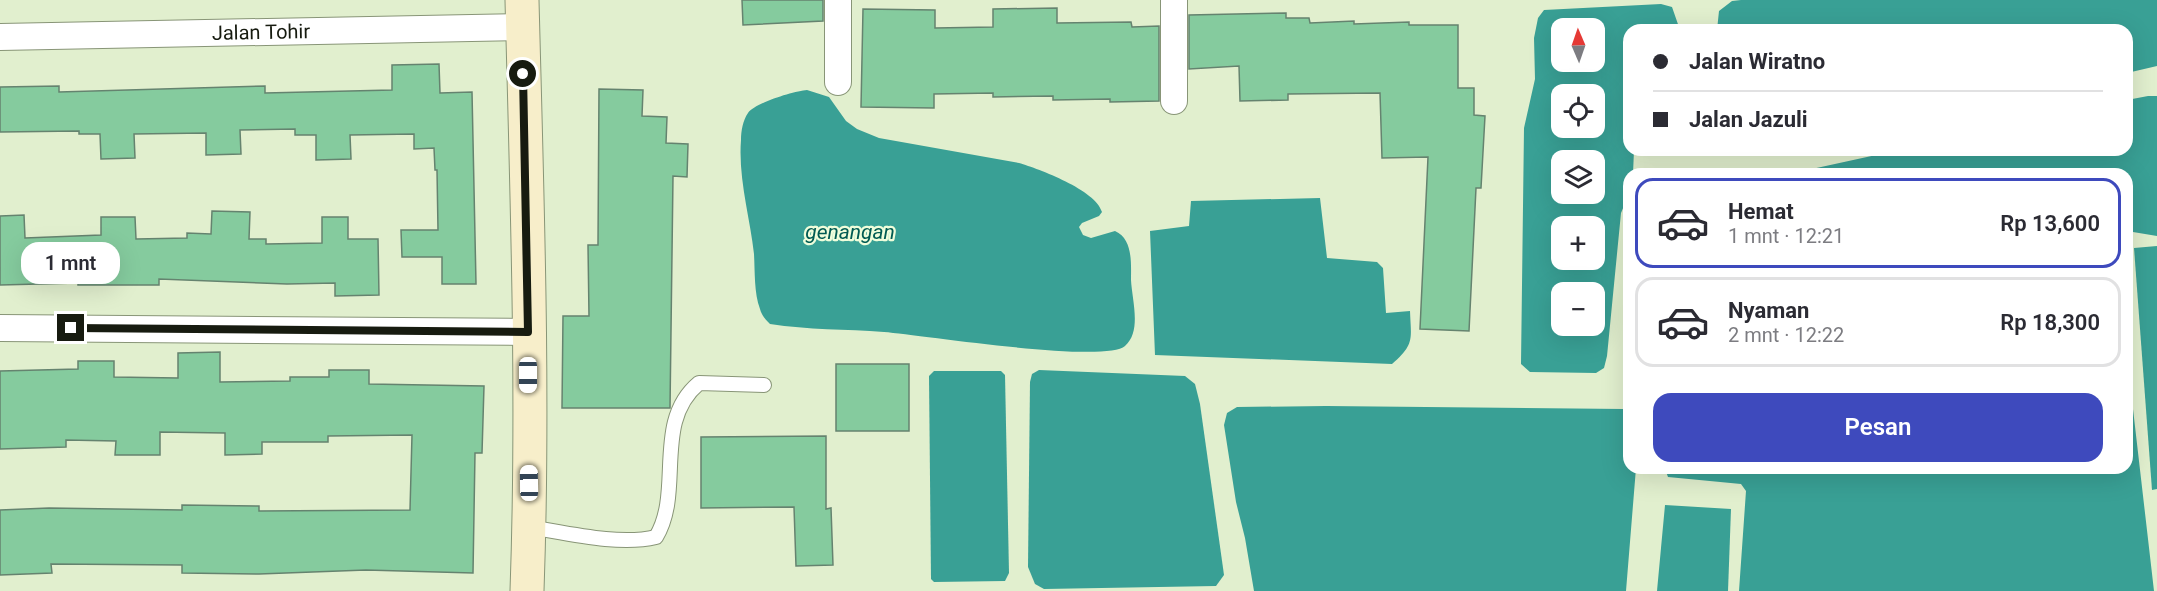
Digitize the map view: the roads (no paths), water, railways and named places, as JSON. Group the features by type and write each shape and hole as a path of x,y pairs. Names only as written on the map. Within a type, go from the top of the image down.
{"main road":[{"path":"522,14 528,332 527,591"}],"street":[{"path":"838,0 838,82"},
{"path":"1174,0 1174,101"},
{"name":"Jalan Tohir","path":"0,37 522,14"},
{"path":"0,328 528,332"}],"lane":[{"path":"529,527 590,538 644,540 656,537 665,523 672,439 679,407 687,393 699,383 765,385"}],"water":[{"path":"2157,0 2157,66 2133,72 2133,24 1718,24 1719,11 1732,1"},
{"path":"1661,4 1672,7 1678,24 1623,24 1623,156 1634,156 1633,168 1623,168 1623,208 1607,356 1604,368 1596,373 1530,372 1521,364 1524,128 1535,79 1534,38 1538,18 1544,10"},
{"name":"genangan","path":"807,90 829,97 846,121 857,129 879,138 1019,163 1066,182 1089,196 1098,204 1102,212 1099,216 1082,223 1079,227 1083,235 1091,238 1115,231 1125,240 1130,252 1135,324 1130,340 1125,346 1110,351 1084,352 1011,347 884,332 770,324 762,314 758,303 754,254 741,169 742,129 748,113 758,105 784,95"},
{"path":"2157,96 2157,236 2133,232 2133,168 1816,168 1872,156 2133,156 2133,99"},
{"path":"1320,198 1327,258 1377,262 1383,268 1386,313 1410,311 1410,341 1405,351 1392,364 1155,355 1150,231 1189,226 1191,201"},
{"path":"2157,246 2157,489 2152,490 2134,248"},
{"path":"1039,370 1185,376 1195,384 1200,404 1224,575 1216,586 1044,589 1035,584 1028,567 1030,382 1032,374"},
{"path":"934,371 1001,371 1005,375 1009,573 1005,581 934,582 931,579 929,376"},
{"path":"1237,407 1623,409 1623,474 1636,474 1626,591 1254,591 1236,502 1224,425 1227,413"},
{"path":"2133,409 2154,591 1739,591 1746,491 1741,484 1668,477 1667,474 2133,474"},
{"path":"1665,505 1731,509 1728,591 1657,591"}]}
